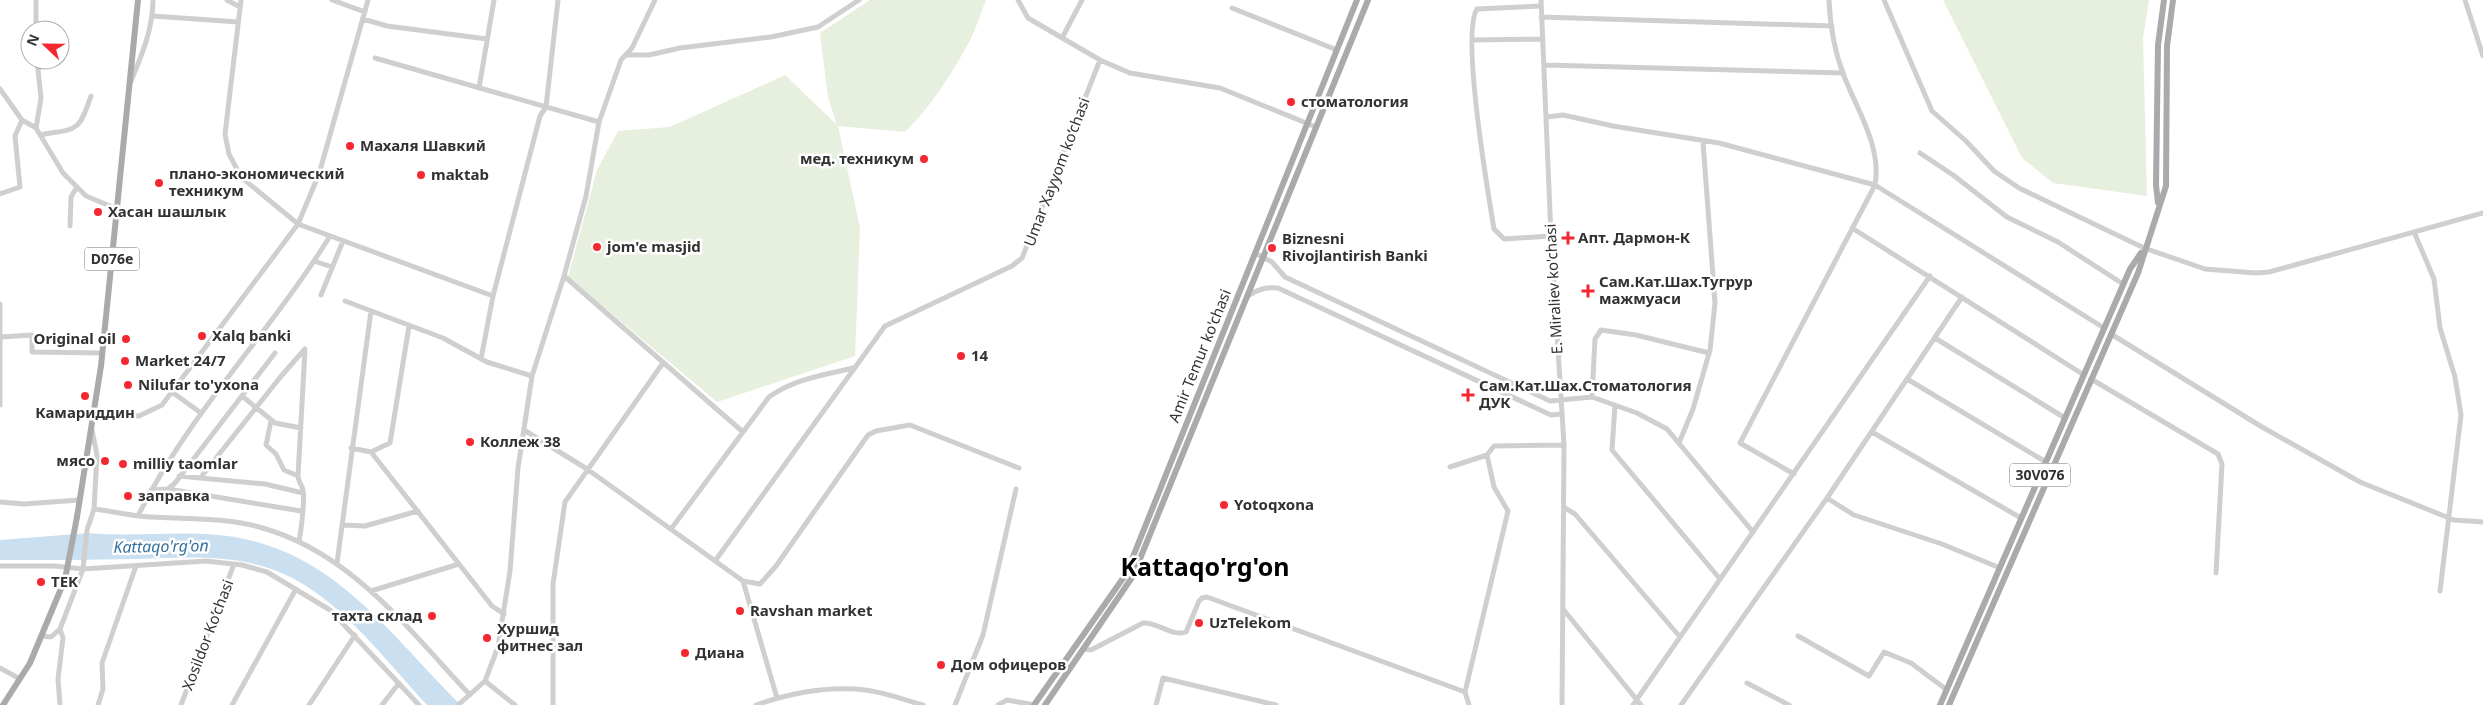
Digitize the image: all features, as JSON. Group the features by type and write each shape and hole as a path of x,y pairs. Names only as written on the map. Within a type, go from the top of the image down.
{"main road":[{"name":"D076e","path":"4,705 42,636 66,579 102,352 138,0"},
{"name":"Amir Temur ko'chasi","path":"1045,705 1133,576 1160,499 1255,253 1358,0"},
{"name":"Amir Temur ko'chasi","path":"1035,705 1126,574 1264,257 1368,0"},
{"name":"30V076","path":"2159,204 2156,185 2158,45 2164,0"},
{"name":"30V076","path":"1949,705 2138,273 2144,248 2166,186 2167,46 2172,0"},
{"name":"30V076","path":"1940,705 2123,284 2144,248"}],"street":[{"path":"36,0 36,20"},
{"path":"130,82 141,58 153,16 154,0"},
{"path":"227,0 240,7"},
{"path":"241,0 226,134 229,154 241,177 298,224 493,296"},
{"path":"332,0 365,12"},
{"path":"93,411 139,416 162,405 298,224 320,174 368,0"},
{"path":"479,88 494,0"},
{"path":"481,359 493,296 540,116 546,107 558,0"},
{"path":"458,705 485,681 498,647 510,571 518,468 532,376 564,276 586,196 599,122 621,60 632,48 655,0"},
{"path":"626,55 650,55 680,48 771,37 808,29 818,26 859,0"},
{"path":"1018,0 1028,18 1100,60 1130,73 1220,88 1316,127"},
{"path":"1062,38 1082,0"},
{"name":"E. Miraliev ko'chasi","path":"1540,0 1547,117 1551,236 1564,445 1562,705"},
{"path":"1794,474 1740,443 1875,185 1878,171 1871,140 1843,74 1832,26 1829,0"},
{"path":"1884,0 1932,112 1966,141 1994,171 2019,188 2144,248 2205,269 2256,273 2483,213"},
{"path":"2465,0 2483,56"},
{"path":"1541,6 1503,3 1477,9 1473,40 1479,137 1494,229 1504,239 1551,236"},
{"path":"1232,8 1337,50"},
{"path":"153,16 238,22"},
{"path":"1541,16 1832,26"},
{"path":"363,19 387,26 487,39"},
{"path":"1473,40 1543,39"},
{"path":"375,58 599,122"},
{"name":"Umar Xayyom ko‘chasi","path":"715,561 885,326 891,321 1012,266 1022,258 1100,60"},
{"path":"1544,65 1843,74"},
{"path":"36,128 40,98 38,70"},
{"path":"0,89 22,120 36,128 63,173 86,196 117,209"},
{"path":"40,135 76,128 82,122 91,96"},
{"path":"0,99 6,98"},
{"path":"1547,117 1563,115 1703,142 1719,143 1875,185 2104,328"},
{"path":"0,194 20,187 15,136 22,120"},
{"path":"1679,443 1693,409 1709,353 1715,303 1703,142"},
{"path":"1920,153 1953,175 2007,217 2058,242 2123,284"},
{"path":"70,226 71,197 77,187"},
{"path":"1852,228 2084,375"},
{"path":"2414,232 2434,279 2440,328 2455,377 2461,415 2447,518 2440,591"},
{"path":"138,516 151,490 201,413 314,261 330,236"},
{"path":"321,295 342,240"},
{"path":"1255,253 1272,262 1285,277 1550,401 1592,396 1637,413 1667,429 1753,532"},
{"path":"314,261 332,268"},
{"path":"564,276 743,432"},
{"path":"1633,705 1930,276"},
{"path":"1247,297 1256,290 1268,287 1278,288 1551,414 1562,414"},
{"path":"1681,705 1827,498 1962,297"},
{"path":"345,301 442,338 481,359 532,376"},
{"path":"0,304 0,405"},
{"path":"337,564 351,448 371,311"},
{"path":"351,448 371,452 390,443 409,326"},
{"path":"1592,396 1596,339 1600,330 1628,333 1709,353"},
{"path":"2111,334 2262,428 2360,482 2447,518 2483,522"},
{"path":"1,336 32,335 32,352 102,352"},
{"path":"1935,338 2065,418"},
{"path":"201,477 305,349 298,476 304,493 301,511 303,524 299,541"},
{"path":"168,489 275,353"},
{"path":"553,705 553,584 565,502 663,363"},
{"path":"671,529 769,397 782,388 805,379 854,368"},
{"path":"1907,379 2046,462"},
{"path":"2091,379 2218,454 2222,464 2216,573"},
{"path":"172,392 201,413"},
{"path":"242,396 272,421 284,426 301,428"},
{"path":"1615,405 1612,450 1720,579"},
{"path":"272,421 266,445 276,454 284,470 298,476"},
{"path":"42,636 51,637 60,629 83,566 87,530 94,509 97,455 91,425"},
{"path":"524,430 587,469 743,581 760,584 776,566 868,435 876,431 910,425 1020,468"},
{"path":"1872,432 2021,518"},
{"path":"1450,467 1487,456 1494,446 1564,445"},
{"path":"371,452 492,606 504,614"},
{"path":"1469,705 1465,692 1508,511 1494,487 1487,456"},
{"path":"179,476 265,484 304,493"},
{"path":"151,490 168,489 301,511"},
{"path":"955,705 983,635 1016,489"},
{"path":"1827,498 1854,515 1942,544 2000,568"},
{"path":"0,502 24,504 79,500"},
{"path":"1565,508 1575,514 1680,637"},
{"path":"94,509 138,516 228,521 260,527 299,541 337,564 371,590 470,694"},
{"path":"342,525 366,526 418,511"},
{"path":"0,566 136,566 206,561 234,564 267,572 330,610 399,682 418,705"},
{"name":"Xosildor Ko’chasi","path":"181,705 234,564"},
{"path":"371,590 459,564"},
{"path":"98,705 103,689 102,662 136,566"},
{"path":"743,581 777,698"},
{"path":"232,705 296,590"},
{"path":"1084,649 1091,650 1143,623 1153,622 1176,633 1186,632 1199,602 1202,598 1207,597 1465,692"},
{"path":"1563,608 1641,705"},
{"path":"60,629 63,638 58,679 60,705"},
{"path":"309,705 355,635"},
{"path":"1798,636 1870,676 1884,652 1911,664 1947,690"},
{"path":"0,668 20,679"},
{"path":"1156,705 1163,678 1276,705"},
{"path":"485,681 516,705"},
{"path":"382,705 399,682"},
{"path":"1747,683 1780,703 1788,705"},
{"path":"756,705 777,698 815,691 856,689 923,705"},
{"path":"998,705 1007,700 1035,705"}],"green space":[{"path":"870,0 986,0 972,36 951,74 933,100 905,132 838,126 860,228 855,356 717,402 568,277 597,170 618,131 670,127 785,75 837,125 828,97 820,33"},
{"path":"1943,0 2149,0 2143,38 2147,196 2053,183 2022,158"}],"water":[{"path":"89,533 218,535 258,542 293,556 325,574 354,597 382,622 461,705 427,705 370,641 339,611 306,586 266,567 224,559 202,558 0,560 0,540"}],"place":[{"name":"стоматология","path":"1291,102"},
{"name":"Махаля Шавкий","path":"350,146"},
{"name":"мед. техникум","path":"924,159"},
{"name":"maktab","path":"421,175"},
{"name":"плано-экономический техникум","path":"159,183"},
{"name":"Хасан шашлык","path":"98,212"},
{"name":"Апт. Дармон-К","path":"1568,238"},
{"name":"jom'e masjid","path":"597,247"},
{"name":"Biznesni Rivojlantirish Banki","path":"1272,248"},
{"name":"Сам.Кат.Шах.Тугрур мажмуаси","path":"1588,291"},
{"name":"Xalq banki","path":"202,336"},
{"name":"Original oil","path":"126,339"},
{"name":"14","path":"961,356"},
{"name":"Market 24/7","path":"125,361"},
{"name":"Nilufar to'yxona","path":"128,385"},
{"name":"Сам.Кат.Шах.Стоматология ДУК","path":"1468,395"},
{"name":"Камариддин","path":"85,396"},
{"name":"Коллеж 38","path":"470,442"},
{"name":"мясо","path":"105,461"},
{"name":"milliy taomlar","path":"123,464"},
{"name":"заправка","path":"128,496"},
{"name":"Yotoqxona","path":"1224,505"},
{"name":"TEK","path":"41,582"},
{"name":"Ravshan market","path":"740,611"},
{"name":"тахта склад","path":"432,616"},
{"name":"UzTelekom","path":"1199,623"},
{"name":"Хуршид фитнес зал","path":"487,638"},
{"name":"Диана","path":"685,653"},
{"name":"Дом офицеров","path":"941,665"}],"district":[{"name":"Kattaqo'rg'on","path":"1205,567"}]}
